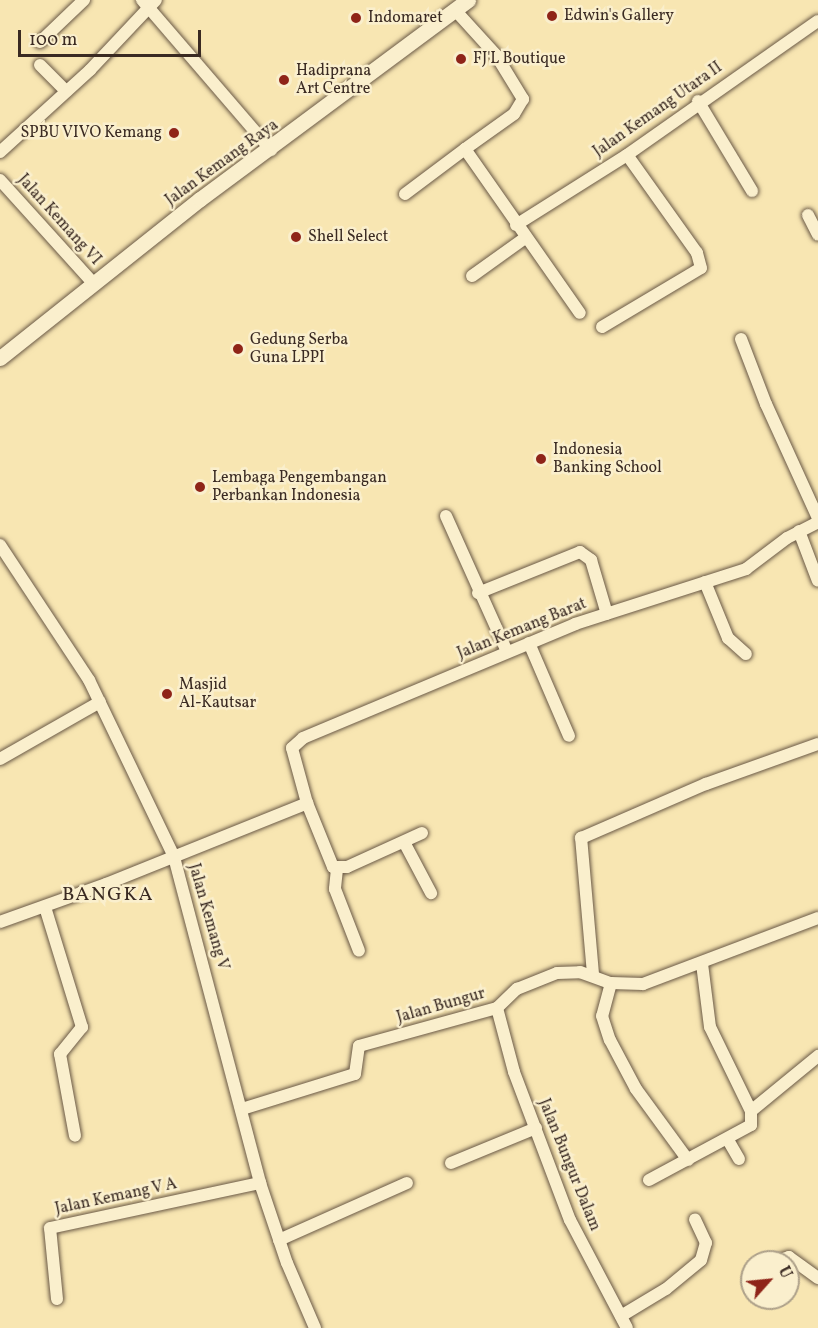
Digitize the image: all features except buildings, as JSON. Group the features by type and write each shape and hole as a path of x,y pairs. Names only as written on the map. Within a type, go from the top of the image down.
{"street":[{"path":"40,42 84,0"},
{"name":"Jalan Kemang Raya","path":"0,358 93,283 468,0"},
{"path":"0,152 66,91 148,3 271,150"},
{"path":"405,194 514,114 523,99 496,55 455,10"},
{"name":"Jalan Kemang Utara II","path":"516,225 627,155 698,101 818,21"},
{"path":"40,65 66,91"},
{"path":"698,101 752,191"},
{"path":"465,149 525,238 580,313"},
{"path":"602,327 701,268 697,253 627,155"},
{"name":"Jalan Kemang VI","path":"0,180 93,283"},
{"path":"808,215 818,236"},
{"path":"472,276 525,238"},
{"path":"741,339 818,520"},
{"path":"446,516 478,593 507,652"},
{"name":"Jalan Kemang Barat","path":"337,869 307,803 291,752 299,741 529,643 607,614 747,569 818,520"},
{"path":"799,531 818,581"},
{"name":"Jalan Kemang V","path":"0,545 100,702 174,857 260,1183 279,1240 315,1328"},
{"path":"478,593 580,552 591,560 607,614"},
{"path":"705,582 728,638 746,654"},
{"path":"529,643 569,736"},
{"path":"0,759 100,702"},
{"path":"593,974 581,838 706,784 818,744"},
{"path":"0,922 174,857 307,803"},
{"path":"359,951 335,889 337,869 422,833"},
{"path":"404,842 431,893"},
{"path":"45,907 82,1027 60,1054 75,1136"},
{"name":"Jalan Bungur","path":"242,1109 355,1074 359,1046 497,1008 517,989 557,973 593,974 611,983 643,984 702,964 768,934 818,918"},
{"path":"650,1180 728,1140 751,1125 751,1110 710,1027 702,964"},
{"path":"611,983 604,1005 604,1027 636,1089 688,1160"},
{"name":"Jalan Bungur Dalam","path":"497,1008 514,1072 570,1220 627,1328"},
{"path":"751,1110 818,1056"},
{"path":"451,1162 536,1128"},
{"path":"728,1140 739,1159"},
{"path":"279,1240 407,1182"},
{"name":"Jalan Kemang V A","path":"57,1299 50,1228 260,1183"},
{"path":"621,1316 666,1289 701,1260 706,1243 695,1219"},
{"path":"800,1265 818,1278"}],"place":[{"name":"Edwin's Gallery","path":"552,16"},
{"name":"Indomaret","path":"356,18"},
{"name":"FJ'L Boutique","path":"461,59"},
{"name":"Hadiprana Art Centre","path":"284,80"},
{"name":"SPBU VIVO Kemang","path":"174,133"},
{"name":"Shell Select","path":"296,237"},
{"name":"Gedung Serba Guna LPPI","path":"238,349"},
{"name":"Indonesia Banking School","path":"541,459"},
{"name":"Lembaga Pengembangan Perbankan Indonesia","path":"200,487"},
{"name":"Masjid Al-Kautsar","path":"167,694"}],"district":[{"name":"BANGKA","path":"108,895"}]}
